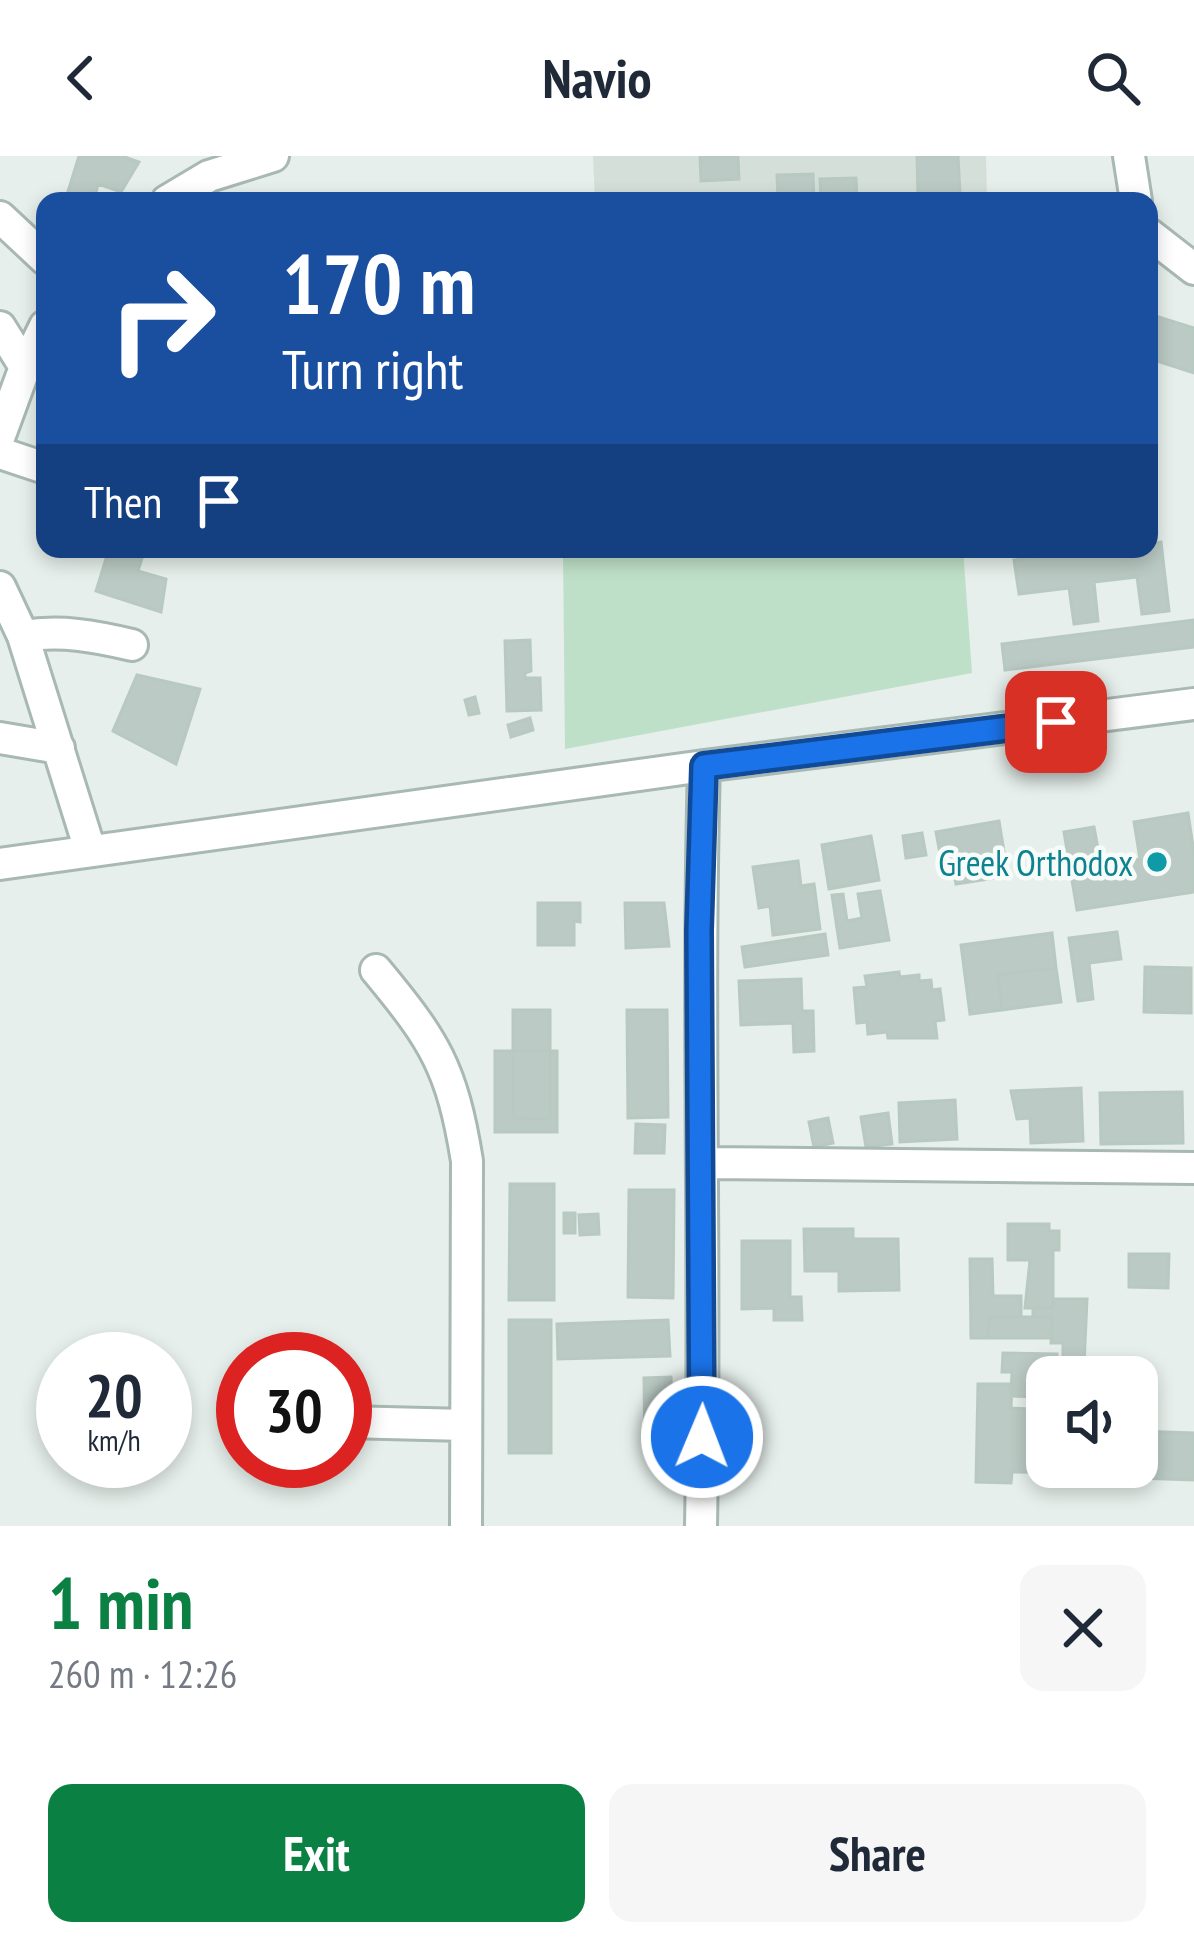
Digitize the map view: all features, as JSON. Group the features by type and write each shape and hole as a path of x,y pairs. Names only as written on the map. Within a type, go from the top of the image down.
{"street":[{"path":"182,192 209,176 273,156"},
{"path":"1129,156 1135,192"},
{"path":"0,217 36,251"},
{"path":"1158,241 1194,269"},
{"path":"0,327 25,367"},
{"path":"0,435 36,344"},
{"path":"0,453 36,465"},
{"path":"0,587 23,636 90,850"},
{"path":"23,636 85,634 132,645"},
{"path":"0,864 704,766 1194,704"},
{"path":"0,738 59,748"},
{"path":"701,1526 699,930 704,766"},
{"path":"376,970 427,1031 459,1107 467,1161 466,1526"},
{"path":"703,1163 1194,1168"},
{"path":"372,1423 466,1426"}],"shaded area":[{"path":"593,156 986,156 987,192 595,192"}],"green space":[{"path":"563,558 964,558 972,673 565,749"}],"building":[{"path":"79,156 122,156 139,162 121,192 98,184 96,192 68,192"},
{"path":"700,156 738,156 739,179 701,181"},
{"path":"917,156 958,156 960,192 918,192"},
{"path":"813,174 814,192 778,192 777,175"},
{"path":"856,178 857,192 821,192 820,179"},
{"path":"1158,317 1194,328 1194,373 1158,361"},
{"path":"1158,542 1169,611 1142,614 1137,577 1094,582 1098,621 1074,624 1069,588 1019,594 1014,560 1158,558"},
{"path":"106,558 142,558 138,571 166,579 161,612 96,591"},
{"path":"1194,620 1194,647 1005,670 1002,644"},
{"path":"530,640 531,671 525,678 540,678 541,710 507,711 505,641"},
{"path":"137,675 200,689 176,764 113,731"},
{"path":"475,697 479,713 469,715 465,700"},
{"path":"530,718 533,730 511,737 508,725"},
{"name":"Greek Orthodox","path":"1188,813 1194,892 1077,910 1064,832 1094,827 1101,865 1140,859 1134,822"},
{"path":"999,821 1008,876 956,884 951,853 940,854 936,832"},
{"path":"922,833 926,855 906,858 903,836"},
{"path":"871,836 879,880 829,889 822,845"},
{"path":"798,861 801,886 814,884 820,929 773,935 770,906 759,908 753,867"},
{"path":"880,891 889,940 840,948 832,895 843,894 847,921 862,918 858,894"},
{"path":"538,903 580,903 574,945 538,945"},
{"path":"625,903 664,903 669,946 626,948"},
{"path":"1117,932 1121,959 1089,963 1093,999 1078,1001 1069,938"},
{"path":"1052,933 1056,968 998,975 1002,1010 970,1014 961,945"},
{"path":"825,934 828,955 745,967 742,947"},
{"path":"1145,967 1191,968 1191,1013 1144,1012"},
{"path":"1056,968 1061,1002 1002,1010 998,975"},
{"path":"899,972 900,977 919,975 919,981 931,980 932,990 940,989 944,1020 935,1021 937,1038 888,1038 887,1032 868,1034 867,1022 857,1023 854,988 867,987 865,976"},
{"path":"801,979 802,1011 813,1011 814,1051 794,1052 793,1023 741,1025 739,981"},
{"path":"513,1010 550,1010 550,1119 513,1118"},
{"path":"627,1010 667,1010 668,1117 628,1118"},
{"path":"495,1051 557,1051 557,1132 495,1132"},
{"path":"1081,1088 1083,1141 1031,1143 1030,1118 1017,1119 1011,1091"},
{"path":"1182,1092 1183,1143 1101,1144 1100,1093"},
{"path":"955,1100 957,1139 900,1142 899,1103"},
{"path":"888,1113 892,1144 866,1147 861,1117"},
{"path":"828,1118 833,1143 814,1147 809,1122"},
{"path":"636,1124 665,1125 664,1153 635,1153"},
{"path":"510,1184 554,1184 554,1300 509,1300"},
{"path":"629,1190 674,1190 673,1298 628,1297"},
{"path":"564,1213 575,1213 575,1233 564,1233"},
{"path":"598,1214 599,1234 580,1235 579,1215"},
{"path":"1008,1224 1049,1224 1049,1231 1059,1231 1059,1250 1053,1250 1053,1308 1025,1308 1030,1260 1008,1260"},
{"path":"804,1229 853,1229 853,1239 898,1239 899,1290 839,1291 839,1271 805,1271"},
{"path":"742,1241 790,1241 790,1297 801,1297 802,1320 774,1320 774,1308 742,1309"},
{"path":"1129,1254 1169,1254 1168,1288 1129,1287"},
{"path":"970,1259 992,1259 993,1296 1021,1296 1021,1317 989,1317 988,1338 971,1338"},
{"path":"1054,1299 1087,1299 1084,1356 1063,1356 1063,1343 1051,1343 1052,1317 1033,1317 1033,1308 1053,1308"},
{"path":"989,1317 1052,1317 1051,1338 988,1338"},
{"path":"509,1320 551,1320 551,1453 509,1453"},
{"path":"668,1320 670,1356 558,1359 557,1324"},
{"path":"1003,1353 1057,1354 1026,1356 1026,1396 1011,1396 1012,1372 1002,1372"},
{"path":"671,1377 673,1450 645,1450 644,1378"},
{"path":"978,1384 1012,1384 1011,1408 1026,1409 1026,1472 1012,1472 1011,1483 976,1482"},
{"path":"1158,1432 1194,1433 1194,1480 1158,1479"}],"place":[{"name":"Greek Orthodox","path":"1157,862"}],"route":[{"path":"702,1437 699,930 704,766 1056,722"}]}
